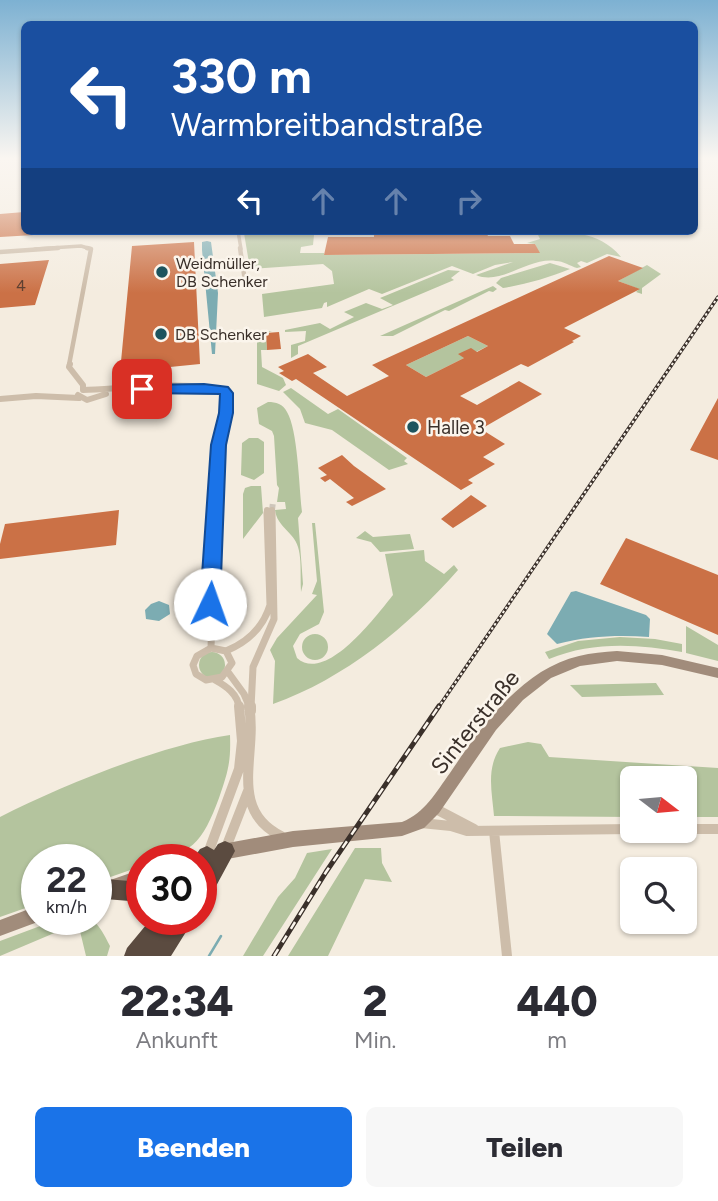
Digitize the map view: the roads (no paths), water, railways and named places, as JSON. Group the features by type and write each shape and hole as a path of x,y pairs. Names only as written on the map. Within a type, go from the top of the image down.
{"highway":[{"path":"144,955 149,935"},
{"path":"144,955 155,935"},
{"path":"144,955 166,935"}],"street":[{"path":"239,235 245,281"},
{"path":"0,252 88,247 92,251 69,367 79,380 97,392"},
{"path":"79,380 80,394 87,400 97,392"},
{"path":"0,399 181,387 223,390 228,398 218,445 210,604 211,648"},
{"path":"212,844 239,769 242,740 239,702 228,687 215,680 202,679 193,668 197,656 211,648 226,651 246,641 267,617 270,605 270,510 274,619 253,667 249,786 252,814 257,822 271,833 293,839"},
{"path":"215,680 228,672 232,660 226,651"},
{"name":"Sinterstraße","path":"419,823 434,808 516,696 554,668 589,657 625,654 665,659 718,673"},
{"path":"228,672 244,692 251,710"},
{"path":"217,848 235,829 249,786"},
{"path":"434,808 479,830"},
{"path":"217,856 293,839 396,830 419,823 451,826 467,831 620,829"},
{"path":"697,829 718,829"},
{"path":"494,831 508,956"},
{"path":"0,928 21,920"}],"water":[{"path":"202,242 211,242 218,293 215,354 212,354 202,250"},
{"path":"576,591 646,615 650,619 649,637 603,637 557,644 547,634 571,592"},
{"path":"159,601 169,605 170,614 159,621 146,619 145,610"}],"waterway":[{"path":"209,956 221,936"}],"tunnel":[{"path":"272,510 273,502"}],"railway":[{"path":"438,708 718,297"},
{"path":"274,956 326,872 439,706"}],"place":[{"name":"Weidmüller, DB Schenker","path":"162,272"},
{"name":"DB Schenker","path":"161,334"},
{"name":"Halle 3","path":"413,427"}]}
